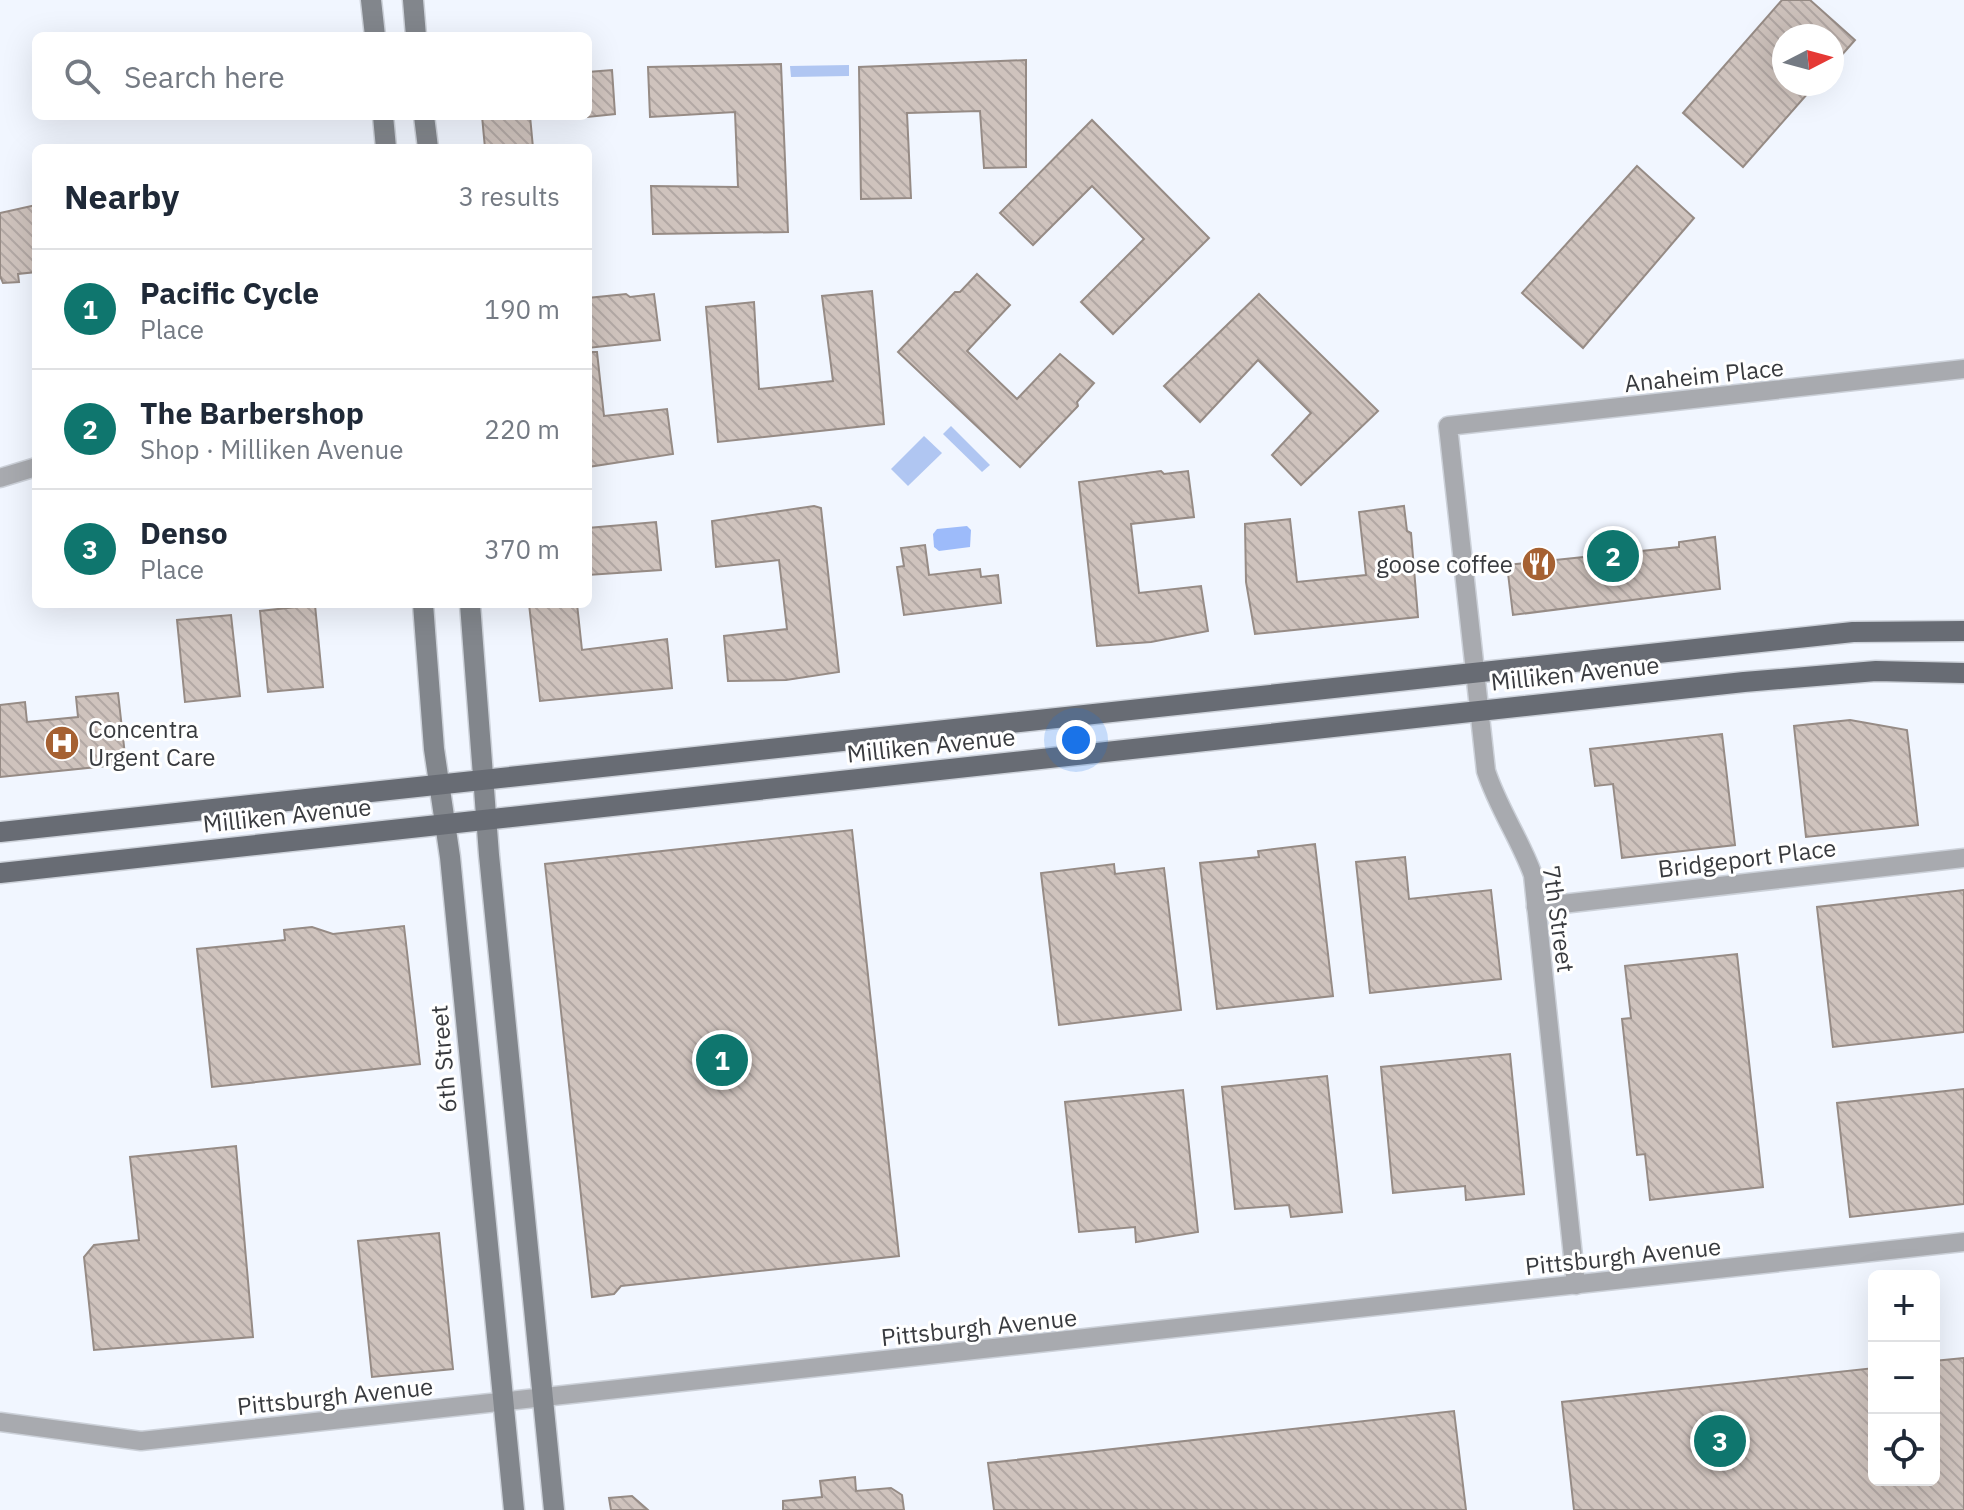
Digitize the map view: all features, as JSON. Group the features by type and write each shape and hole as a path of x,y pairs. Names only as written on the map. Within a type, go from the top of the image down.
{"main road":[{"path":"371,0 375,32"},
{"path":"413,0 416,32"},
{"path":"383,120 386,144"},
{"path":"424,120 428,144"},
{"name":"6th Street","path":"423,608 514,1510"},
{"path":"470,608 486,819 554,1510"},
{"name":"Milliken Avenue","path":"0,832 1853,632 1964,631"},
{"name":"Milliken Avenue","path":"0,873 1482,709 1876,671 1964,673"}],"street":[{"name":"Anaheim Place","path":"1448,426 1964,369"},
{"name":"7th Street","path":"1448,426 1482,709 1486,771 1496,799 1523,847 1533,875 1576,1285"},
{"path":"0,478 32,468"},
{"name":"Bridgeport Place","path":"1536,907 1964,858"},
{"name":"Pittsburgh Avenue","path":"0,1422 141,1441 1964,1242"}],"shaded area":[{"path":"849,65 849,76 791,77 790,66"},
{"path":"951,426 990,465 982,472 943,434"},
{"path":"924,436 942,453 908,486 891,469"},
{"path":"967,526 971,530 970,547 939,551 934,547 933,534 937,529"}],"building":[{"path":"1782,0 1810,0 1837,24 1772,24 1772,96 1805,96 1743,167 1683,113"},
{"path":"1844,30 1855,40 1844,52"},
{"path":"1026,60 1026,167 984,168 980,111 907,113 911,198 861,199 859,67"},
{"path":"781,64 788,232 653,234 651,186 738,187 735,112 650,117 648,67"},
{"path":"612,70 615,114 592,117 592,72"},
{"path":"482,120 530,120 533,144 485,144"},
{"path":"1092,120 1209,238 1113,334 1081,302 1144,239 1092,186 1033,245 1000,213"},
{"path":"1637,166 1694,218 1583,348 1522,293"},
{"path":"32,206 32,272 18,274 19,282 3,283 0,276 0,213"},
{"path":"977,274 1010,305 967,351 1017,399 1060,354 1094,383 1077,402 1078,406 1020,467 898,352 955,292 960,292"},
{"path":"872,291 884,424 718,442 706,307 754,302 759,389 833,381 822,296"},
{"path":"654,294 660,340 592,348 592,298"},
{"path":"1259,294 1378,411 1301,485 1272,455 1311,413 1258,360 1200,422 1164,386"},
{"path":"592,352 597,352 604,416 667,409 673,454 592,466"},
{"path":"1161,471 1164,474 1188,471 1194,517 1131,524 1139,593 1201,586 1208,631 1151,642 1097,646 1079,482"},
{"path":"814,506 821,508 839,672 786,680 728,681 724,636 787,629 779,560 716,567 712,521"},
{"path":"1404,506 1407,531 1411,533 1418,617 1255,634 1246,582 1245,524 1290,519 1297,582 1366,575 1359,512"},
{"path":"656,522 661,570 592,575 592,528"},
{"path":"1715,537 1720,589 1513,615 1507,565 1679,547 1679,542"},
{"path":"925,545 929,575 980,569 981,577 998,575 1001,603 904,615 897,567 904,566 901,548"},
{"path":"315,608 323,687 268,692 260,611"},
{"path":"529,608 577,608 582,650 667,639 672,688 540,701"},
{"path":"231,615 240,696 185,702 177,620"},
{"name":"Concentra Urgent Care","path":"118,693 126,764 0,777 0,705 25,702 27,722 78,717 76,697"},
{"path":"1850,720 1907,730 1918,825 1806,837 1794,726"},
{"path":"1722,734 1735,845 1622,858 1613,784 1595,786 1590,749"},
{"path":"852,830 899,1256 621,1286 614,1294 592,1297 545,864"},
{"path":"1315,844 1333,996 1217,1009 1200,863 1259,857 1258,851"},
{"path":"1405,857 1409,899 1491,890 1501,979 1370,993 1356,862"},
{"path":"1114,864 1115,874 1164,868 1181,1010 1059,1025 1041,873"},
{"path":"1964,890 1964,1032 1833,1047 1817,907"},
{"path":"404,926 420,1064 212,1087 197,949 285,940 284,930 312,927 333,934"},
{"path":"1737,954 1763,1187 1650,1200 1645,1154 1637,1155 1622,1019 1631,1018 1625,966"},
{"path":"1510,1054 1524,1194 1466,1200 1465,1186 1393,1193 1381,1067"},
{"path":"1327,1076 1342,1212 1291,1217 1289,1205 1235,1209 1222,1087"},
{"path":"1964,1089 1964,1204 1850,1217 1837,1103"},
{"path":"1183,1090 1198,1232 1136,1242 1135,1227 1079,1232 1065,1102"},
{"path":"236,1146 253,1337 94,1350 84,1257 94,1245 139,1240 130,1157"},
{"path":"439,1233 453,1369 372,1377 358,1241"},
{"path":"1964,1358 1964,1510 1574,1510 1562,1402 1868,1369 1868,1486 1940,1486 1940,1360"},
{"path":"1454,1411 1466,1510 994,1510 988,1463"},
{"path":"855,1477 856,1491 891,1488 902,1495 904,1510 783,1510 783,1501 822,1497 820,1481"},
{"path":"632,1496 648,1510 611,1510 609,1498"}],"place":[{"name":"The Barbershop","path":"1613,556"},
{"name":"goose coffee","path":"1539,564"},
{"name":"Concentra Urgent Care","path":"62,743"},
{"name":"Pacific Cycle","path":"722,1060"},
{"name":"Denso","path":"1720,1441"}]}
